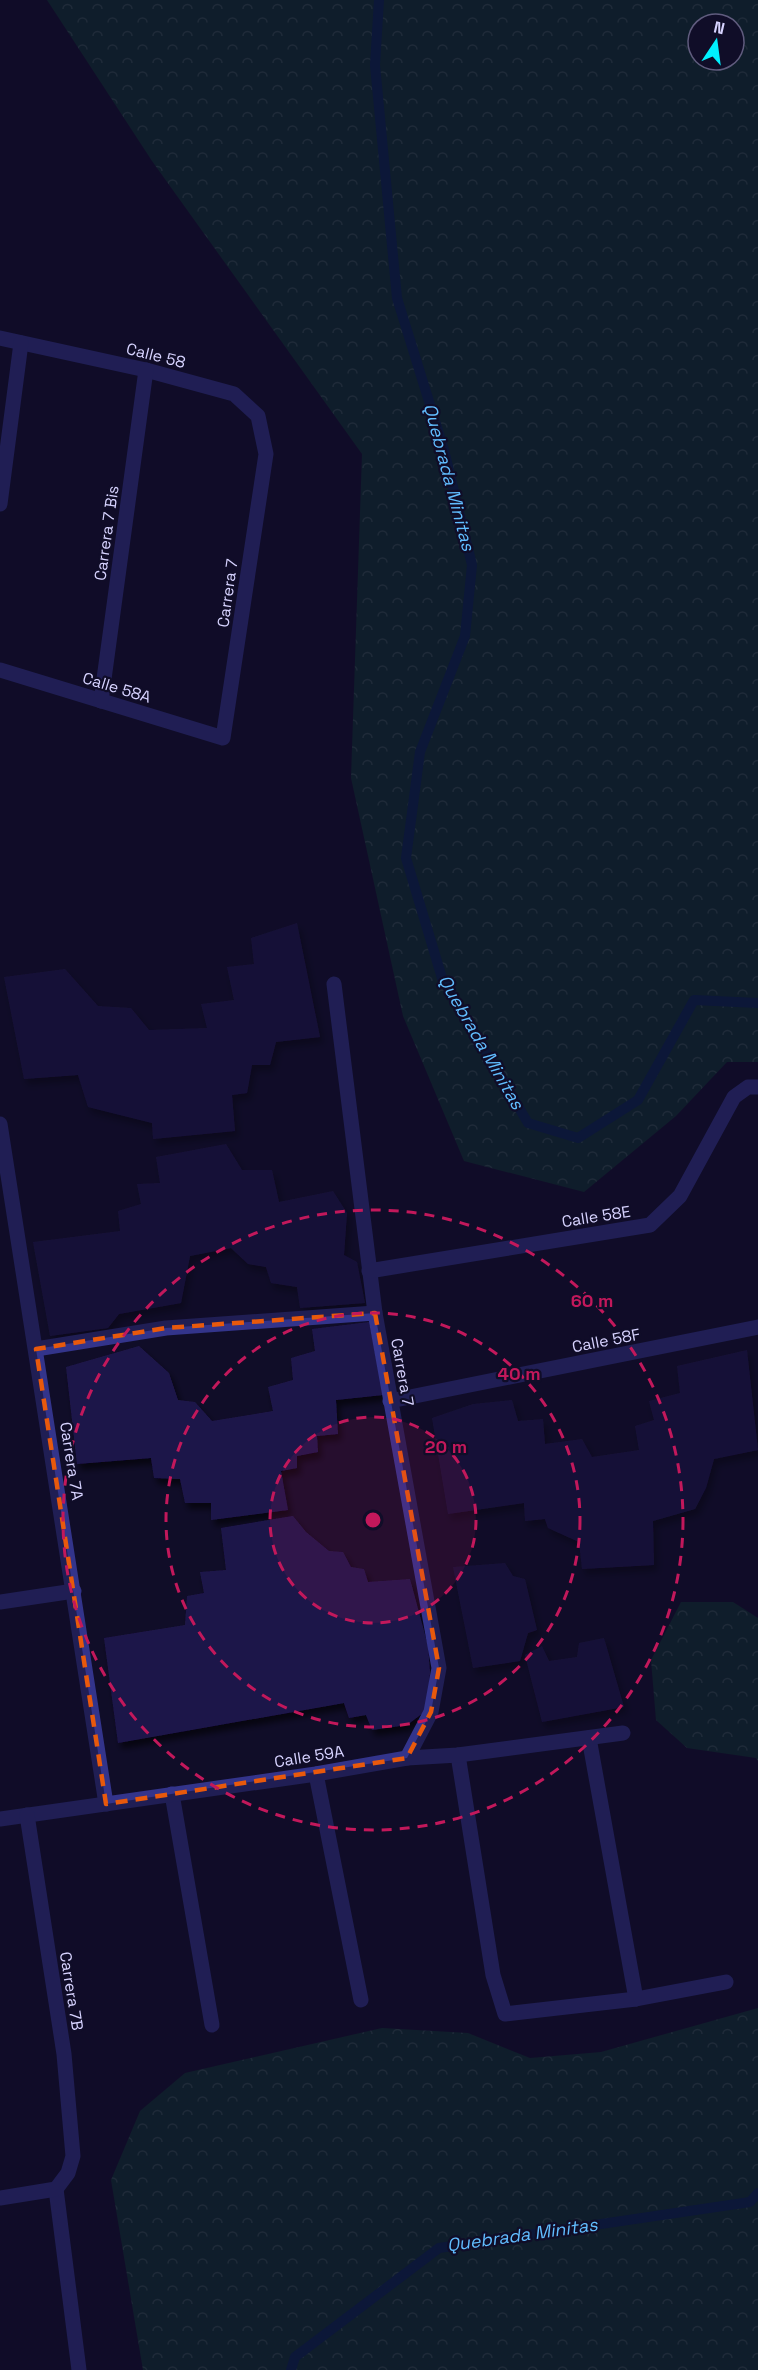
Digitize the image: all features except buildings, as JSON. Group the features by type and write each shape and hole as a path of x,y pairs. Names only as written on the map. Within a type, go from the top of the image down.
{"street":[{"name":"Calle 58","path":"0,338 146,370 234,394 258,416 266,454"},
{"path":"0,504 21,343"},
{"name":"Carrera 7 Bis","path":"101,701 146,370"},
{"name":"Carrera 7","path":"224,738 266,454"},
{"name":"Calle 58A","path":"0,670 224,738"},
{"name":"Carrera 7","path":"334,984 375,1313 439,1668 431,1712 407,1758"},
{"name":"Calle 58E","path":"369,1271 650,1225 680,1196 734,1097 748,1087 758,1087"},
{"name":"Carrera 7A","path":"0,1124 6,1199 36,1349 106,1804"},
{"path":"36,1349 166,1328 375,1313"},
{"name":"Calle 58F","path":"390,1401 758,1327"},
{"path":"0,1602 74,1591"},
{"name":"Calle 59A","path":"0,1819 316,1774 407,1758 458,1755 623,1733"},
{"path":"589,1738 636,1998"},
{"path":"458,1755 493,1975 505,2014 636,1998 726,1982"},
{"path":"316,1774 361,2000"},
{"path":"172,1794 212,2025"},
{"name":"Carrera 7B","path":"27,1815 64,2054 73,2156 68,2173 56,2189"},
{"path":"0,2198 56,2189 79,2370"}],"highlighted area":[{"path":"375,1313 439,1668 431,1712 407,1758 106,1804 36,1349 166,1328"}],"green space":[{"path":"47,0 758,0 758,1062 727,1062 676,1116 584,1192 464,1161 403,1016 351,778 362,454 152,161"},
{"path":"681,1602 733,1602 758,1618 758,1761 756,1758 687,1748 656,1720 651,1660"},
{"path":"758,2008 758,2370 143,2370 111,2180 140,2111 185,2073 382,2028 468,2033 530,2058 601,2052"}],"waterway":[{"name":"Quebrada Minitas","path":"379,0 375,65 397,298 444,450 472,565 465,636 420,752 406,858 442,978 528,1123 578,1138 638,1100 694,1000 758,1003"},
{"name":"Quebrada Minitas","path":"291,2370 295,2357 439,2248 750,2202 758,2193"}]}
